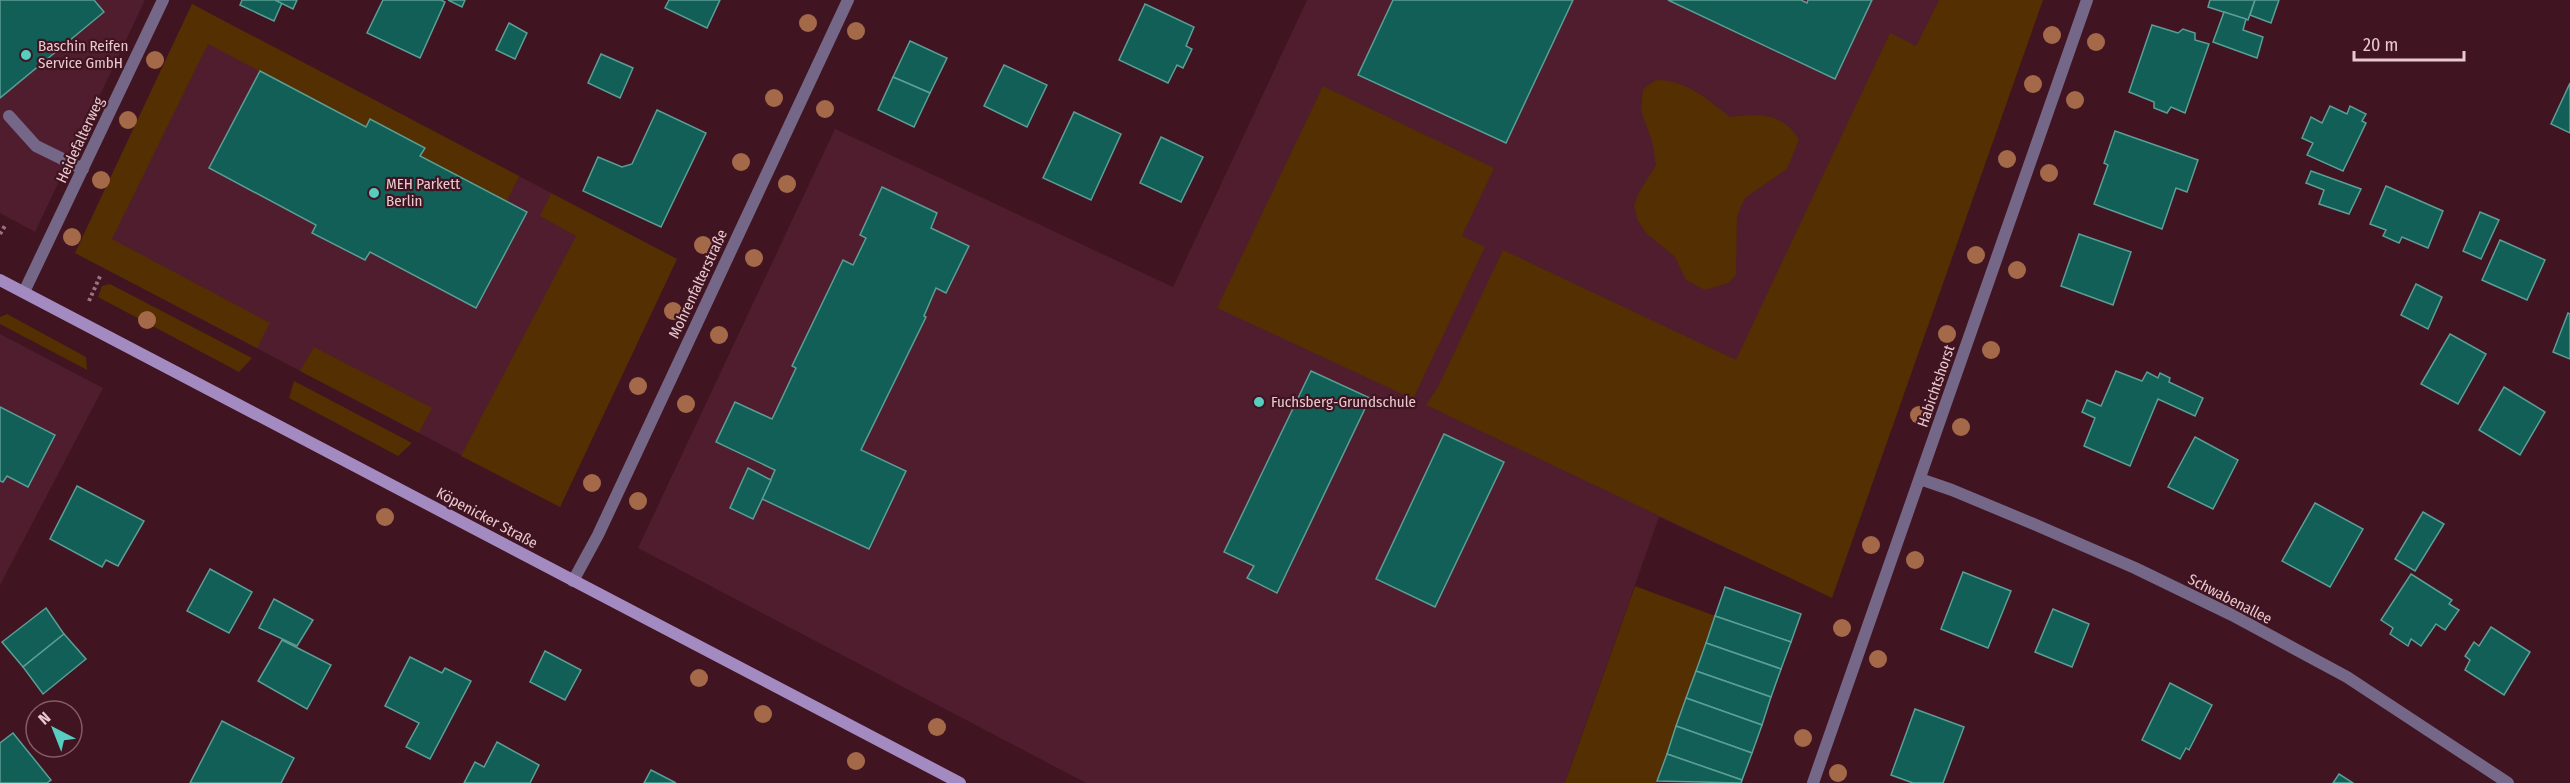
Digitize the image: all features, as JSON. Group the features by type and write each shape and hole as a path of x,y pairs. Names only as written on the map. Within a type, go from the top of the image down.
{"main road":[{"name":"Köpenicker Straße","path":"0,279 960,783"}],"street":[{"name":"Heidefalterweg","path":"24,292 163,0"},
{"name":"Mohrenfalterstraße","path":"573,580 598,535 848,0"},
{"name":"Habichtshorst","path":"1813,783 2087,0"},
{"path":"9,116 36,146 83,169"},
{"name":"Schwabenallee","path":"1920,479 1952,489 2036,525 2134,568 2232,615 2347,677 2508,783"}],"path":[{"path":"0,234 6,224"}],"shaded area":[{"path":"0,0 145,0 35,232 0,213"},
{"name":"Fuchsberg-Grundschule","path":"1307,0 1956,0 1754,561 1659,517 1565,783 1086,783 638,548 835,129 1173,287"},
{"path":"1939,0 2043,0 1832,598 1426,405 1438,387 1503,250 1736,360 1890,33 1916,46"},
{"path":"192,4 677,259 560,507 75,253"},
{"path":"192,4 519,176 507,201 420,156 424,149 366,127 208,44 112,239 270,323 257,348 75,253"},
{"path":"1656,80 1687,87 1705,97 1730,117 1751,115 1778,120 1786,124 1799,140 1787,169 1745,198 1737,216 1736,275 1728,283 1705,290 1686,280 1675,257 1647,234 1638,221 1634,206 1638,194 1656,165 1652,141 1641,111 1643,89"},
{"path":"1323,86 1494,168 1462,236 1485,247 1413,399 1217,308"},
{"path":"551,193 677,259 560,507 461,456 576,236 540,216"},
{"path":"110,284 252,358 239,372 98,297 102,286"},
{"path":"7,314 86,357 87,370 0,324 0,317"},
{"path":"0,334 103,388 0,585"},
{"path":"314,347 432,408 419,433 300,371"},
{"path":"294,381 412,443 398,456 289,398"},
{"path":"1635,586 1715,616 1656,783 1565,783"}],"building":[{"name":"Baschin Reifen Service GmbH","path":"0,0 94,0 104,12 0,98"},
{"path":"242,0 275,0 282,3 274,21 240,5"},
{"path":"275,0 297,0 293,9"},
{"path":"383,0 441,0 445,2 420,58 367,33"},
{"path":"448,0 465,0 462,7"},
{"path":"669,0 720,0 707,28 665,8"},
{"path":"1393,0 1573,0 1506,143 1358,75"},
{"path":"1668,0 1801,0 1807,3 1808,0 1872,0 1835,79"},
{"path":"2210,0 2255,0 2248,20 2208,7"},
{"path":"2255,0 2279,0 2271,23 2250,15"},
{"path":"1145,4 1194,27 1186,46 1192,49 1183,68 1177,65 1168,83 1119,60"},
{"path":"2224,12 2246,19 2243,30 2263,37 2257,58 2213,42"},
{"path":"509,23 527,33 515,59 496,50"},
{"path":"2152,25 2178,33 2183,29 2195,33 2195,40 2209,44 2185,113 2171,107 2167,113 2154,108 2154,102 2129,92"},
{"path":"910,41 947,58 930,93 893,77"},
{"path":"601,54 633,68 620,98 588,83"},
{"path":"1004,65 1047,85 1027,127 984,106"},
{"name":"MEH Parkett Berlin","path":"260,71 366,127 370,119 425,148 420,156 527,212 476,308 370,252 365,260 312,233 316,225 209,168"},
{"path":"893,77 930,93 914,127 878,110"},
{"path":"2570,83 2570,133 2551,124"},
{"path":"2330,106 2347,114 2350,106 2366,114 2362,121 2366,123 2343,171 2307,155 2313,143 2302,138 2311,117 2322,123"},
{"path":"657,110 706,133 661,227 583,191 598,157 622,167 632,164"},
{"path":"1074,112 1121,134 1091,200 1043,178"},
{"path":"2115,131 2198,160 2187,192 2176,188 2162,229 2094,204 2108,165 2104,163"},
{"path":"1161,137 1203,157 1181,202 1140,183"},
{"path":"2311,171 2361,189 2349,214 2319,204 2324,190 2306,183"},
{"path":"2386,186 2443,211 2428,248 2402,237 2399,243 2383,236 2386,230 2370,224"},
{"path":"882,187 937,213 931,228 969,246 946,293 936,288 924,316 926,317 861,450 906,471 869,549 762,499 775,470 716,442 735,402 772,419 796,368 792,366 843,260 853,265 866,238 860,235"},
{"path":"2480,212 2499,220 2481,259 2463,251"},
{"path":"2079,234 2131,252 2113,305 2061,286"},
{"path":"2500,240 2545,260 2527,300 2482,280"},
{"path":"2416,284 2442,297 2428,329 2401,315"},
{"path":"2568,313 2570,314 2570,359 2553,352"},
{"path":"2450,334 2486,354 2458,404 2421,384"},
{"path":"1311,371 1370,398 1277,593 1247,578 1254,566 1224,552"},
{"path":"2116,371 2142,381 2147,372 2158,378 2160,373 2170,378 2169,382 2203,398 2195,416 2158,399 2130,466 2084,446 2095,418 2082,412 2087,400 2101,406"},
{"path":"2504,387 2545,412 2520,455 2479,430"},
{"path":"0,407 55,435 28,487 7,476 3,482 0,481"},
{"path":"1444,434 1504,462 1435,607 1376,579"},
{"path":"2195,437 2238,460 2213,509 2168,487"},
{"path":"748,468 771,480 753,519 730,508"},
{"path":"77,486 144,521 118,566 106,560 102,567 50,539"},
{"path":"2315,503 2363,529 2330,587 2282,561"},
{"path":"2423,512 2444,524 2415,571 2395,559"},
{"path":"210,569 252,592 229,633 187,611"},
{"path":"1963,572 2011,591 1988,648 1941,629"},
{"path":"2411,574 2452,600 2449,604 2459,610 2445,630 2436,624 2421,646 2411,639 2408,646 2390,634 2393,628 2381,620"},
{"path":"1725,587 1801,614 1791,642 1715,616"},
{"path":"274,599 313,620 297,646 259,628"},
{"path":"46,608 64,634 23,667 2,642"},
{"path":"2053,609 2089,624 2072,667 2035,652"},
{"path":"1715,616 1791,642 1781,669 1706,643"},
{"path":"2491,627 2530,652 2504,695 2465,670 2470,660 2465,656 2474,642 2479,646"},
{"path":"64,634 86,659 43,694 23,667"},
{"path":"282,640 331,665 307,709 258,681"},
{"path":"1706,643 1781,669 1771,697 1696,671"},
{"path":"545,651 581,670 565,700 530,682"},
{"path":"410,657 442,673 445,668 471,681 430,759 406,747 419,723 385,706"},
{"path":"1696,671 1771,697 1762,725 1686,698"},
{"path":"2170,683 2212,705 2189,750 2186,748 2180,759 2142,740"},
{"path":"1686,698 1762,725 1752,753 1676,726"},
{"path":"1915,709 1964,727 1943,783 1913,783 1891,775"},
{"path":"222,721 294,758 281,783 190,783"},
{"path":"1676,726 1752,753 1742,780 1667,754"},
{"path":"13,733 24,747 24,759 34,759 51,780 47,783 0,783 0,743"},
{"path":"497,742 539,765 530,783 464,783 475,762 484,767"},
{"path":"1667,754 1742,780 1741,783 1657,781"},
{"path":"651,770 676,783 644,783"},
{"path":"2339,774 2353,783 2333,783"}],"place":[{"name":"Baschin Reifen Service GmbH","path":"26,55"},
{"name":"MEH Parkett Berlin","path":"374,193"},
{"name":"Fuchsberg-Grundschule","path":"1259,402"}]}
